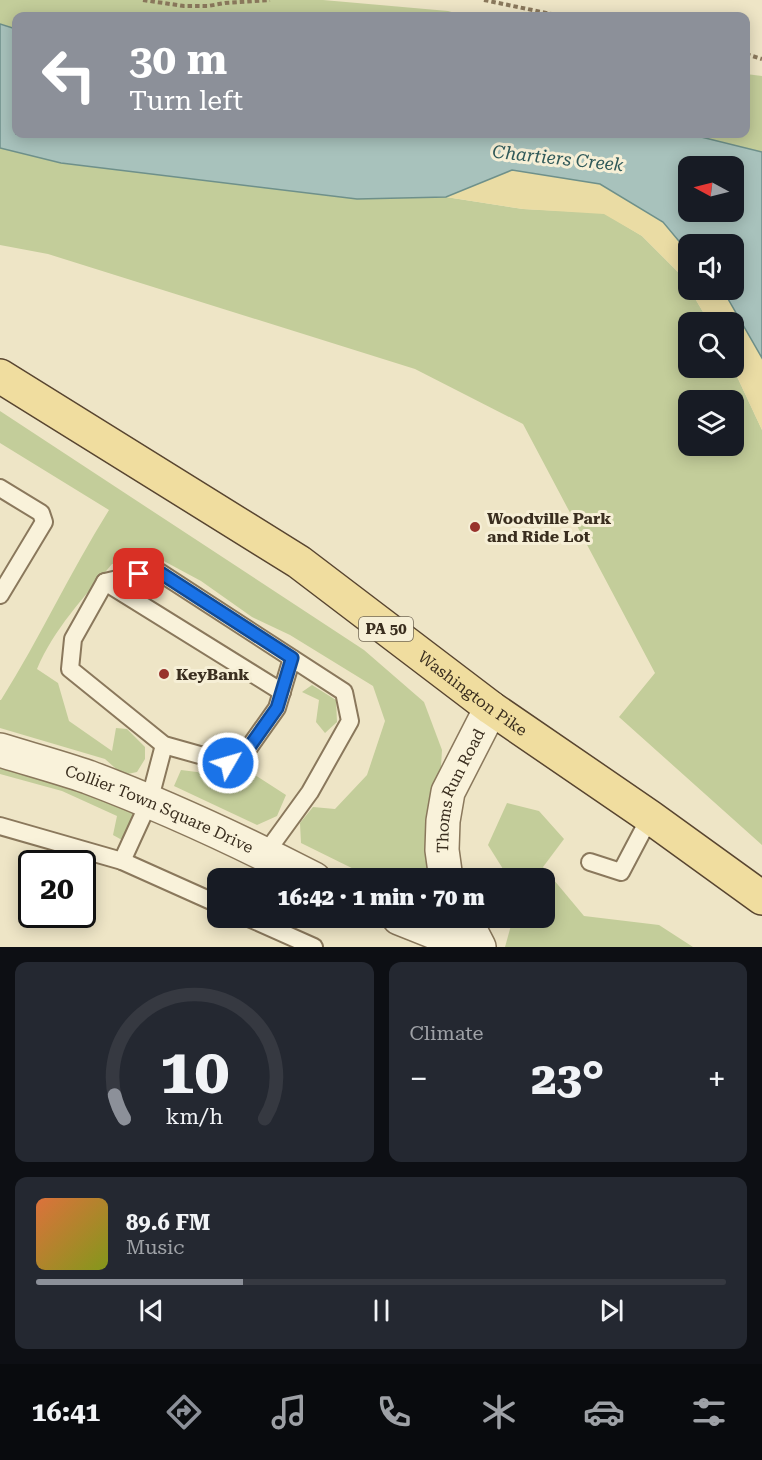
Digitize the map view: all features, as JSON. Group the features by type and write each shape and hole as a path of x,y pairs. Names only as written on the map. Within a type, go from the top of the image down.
{"main road":[{"name":"Washington Pike","path":"0,376 299,562 491,708 650,817 762,898"}],"street":[{"name":"Thoms Run Road","path":"442,868 443,821 448,792 491,708"},
{"name":"Collier Town Square Drive","path":"0,750 86,777 173,811 292,868"},
{"path":"424,928 472,947"},
{"path":"469,928 479,947"}],"lane":[{"path":"0,488 41,513 44,522 0,595"},
{"path":"265,854 310,792 350,721 344,692 292,658 156,570 105,582 73,639 70,669 164,745 228,763 243,756 277,708 292,658"},
{"path":"105,582 282,692"},
{"path":"122,861 149,802 164,745"},
{"path":"590,862 621,872 650,817"},
{"path":"0,826 122,861 207,899"},
{"path":"271,928 314,947"}],"path":[{"path":"143,0 184,6 270,0"},
{"path":"484,0 542,12"}],"green space":[{"path":"0,0 323,0 452,12 12,12 12,28 0,24"},
{"path":"750,74 762,76 762,152 705,138 750,138"},
{"path":"0,148 61,163 357,199 446,197 523,209 604,213 642,236 678,272 678,300 696,300 703,312 678,312 678,378 738,378 743,390 678,390 678,456 744,456 744,392 762,430 762,845 619,717 655,673 523,424 415,369 48,254 0,245"},
{"path":"0,411 364,650 424,702 442,750 439,800 427,868 352,868 301,843 300,823 313,807 335,809 367,775 385,721 373,686 290,635 252,617 201,581 160,559 112,564 61,627 37,669 58,683 69,721 112,751 116,728 127,729 145,747 145,759 137,772 123,775 105,759 0,728 0,700 109,510 0,443"},
{"path":"312,685 336,700 337,722 325,733 316,722 319,700 302,692"},
{"path":"0,760 127,803 135,815 126,838 122,840 113,835 117,816 62,791 0,774"},
{"path":"181,770 221,775 255,775 286,795 277,816 257,825 174,786"},
{"path":"507,803 539,811 564,839 544,868 502,868 488,845"},
{"path":"555,881 584,916 659,925 693,947 505,947 510,928 555,928"}],"sand":[{"path":"512,170 600,184 663,222 678,240 678,272 642,236 604,214 523,209 446,197"},
{"path":"696,300 729,300 735,312 703,312"},
{"path":"744,327 762,358 762,430 738,378 744,378"}],"water":[{"name":"Chartiers Creek","path":"0,24 12,28 12,138 705,138 762,152 762,358 744,327 744,312 735,312 729,300 744,300 744,234 678,234 678,240 663,222 600,184 512,170 446,197 357,199 61,163 0,148"}],"place":[{"name":"Woodville Park and Ride Lot","path":"475,527"},
{"name":"KeyBank","path":"164,674"}],"route":[{"path":"139,574 156,570 292,658 277,708 243,756 228,763"}]}
